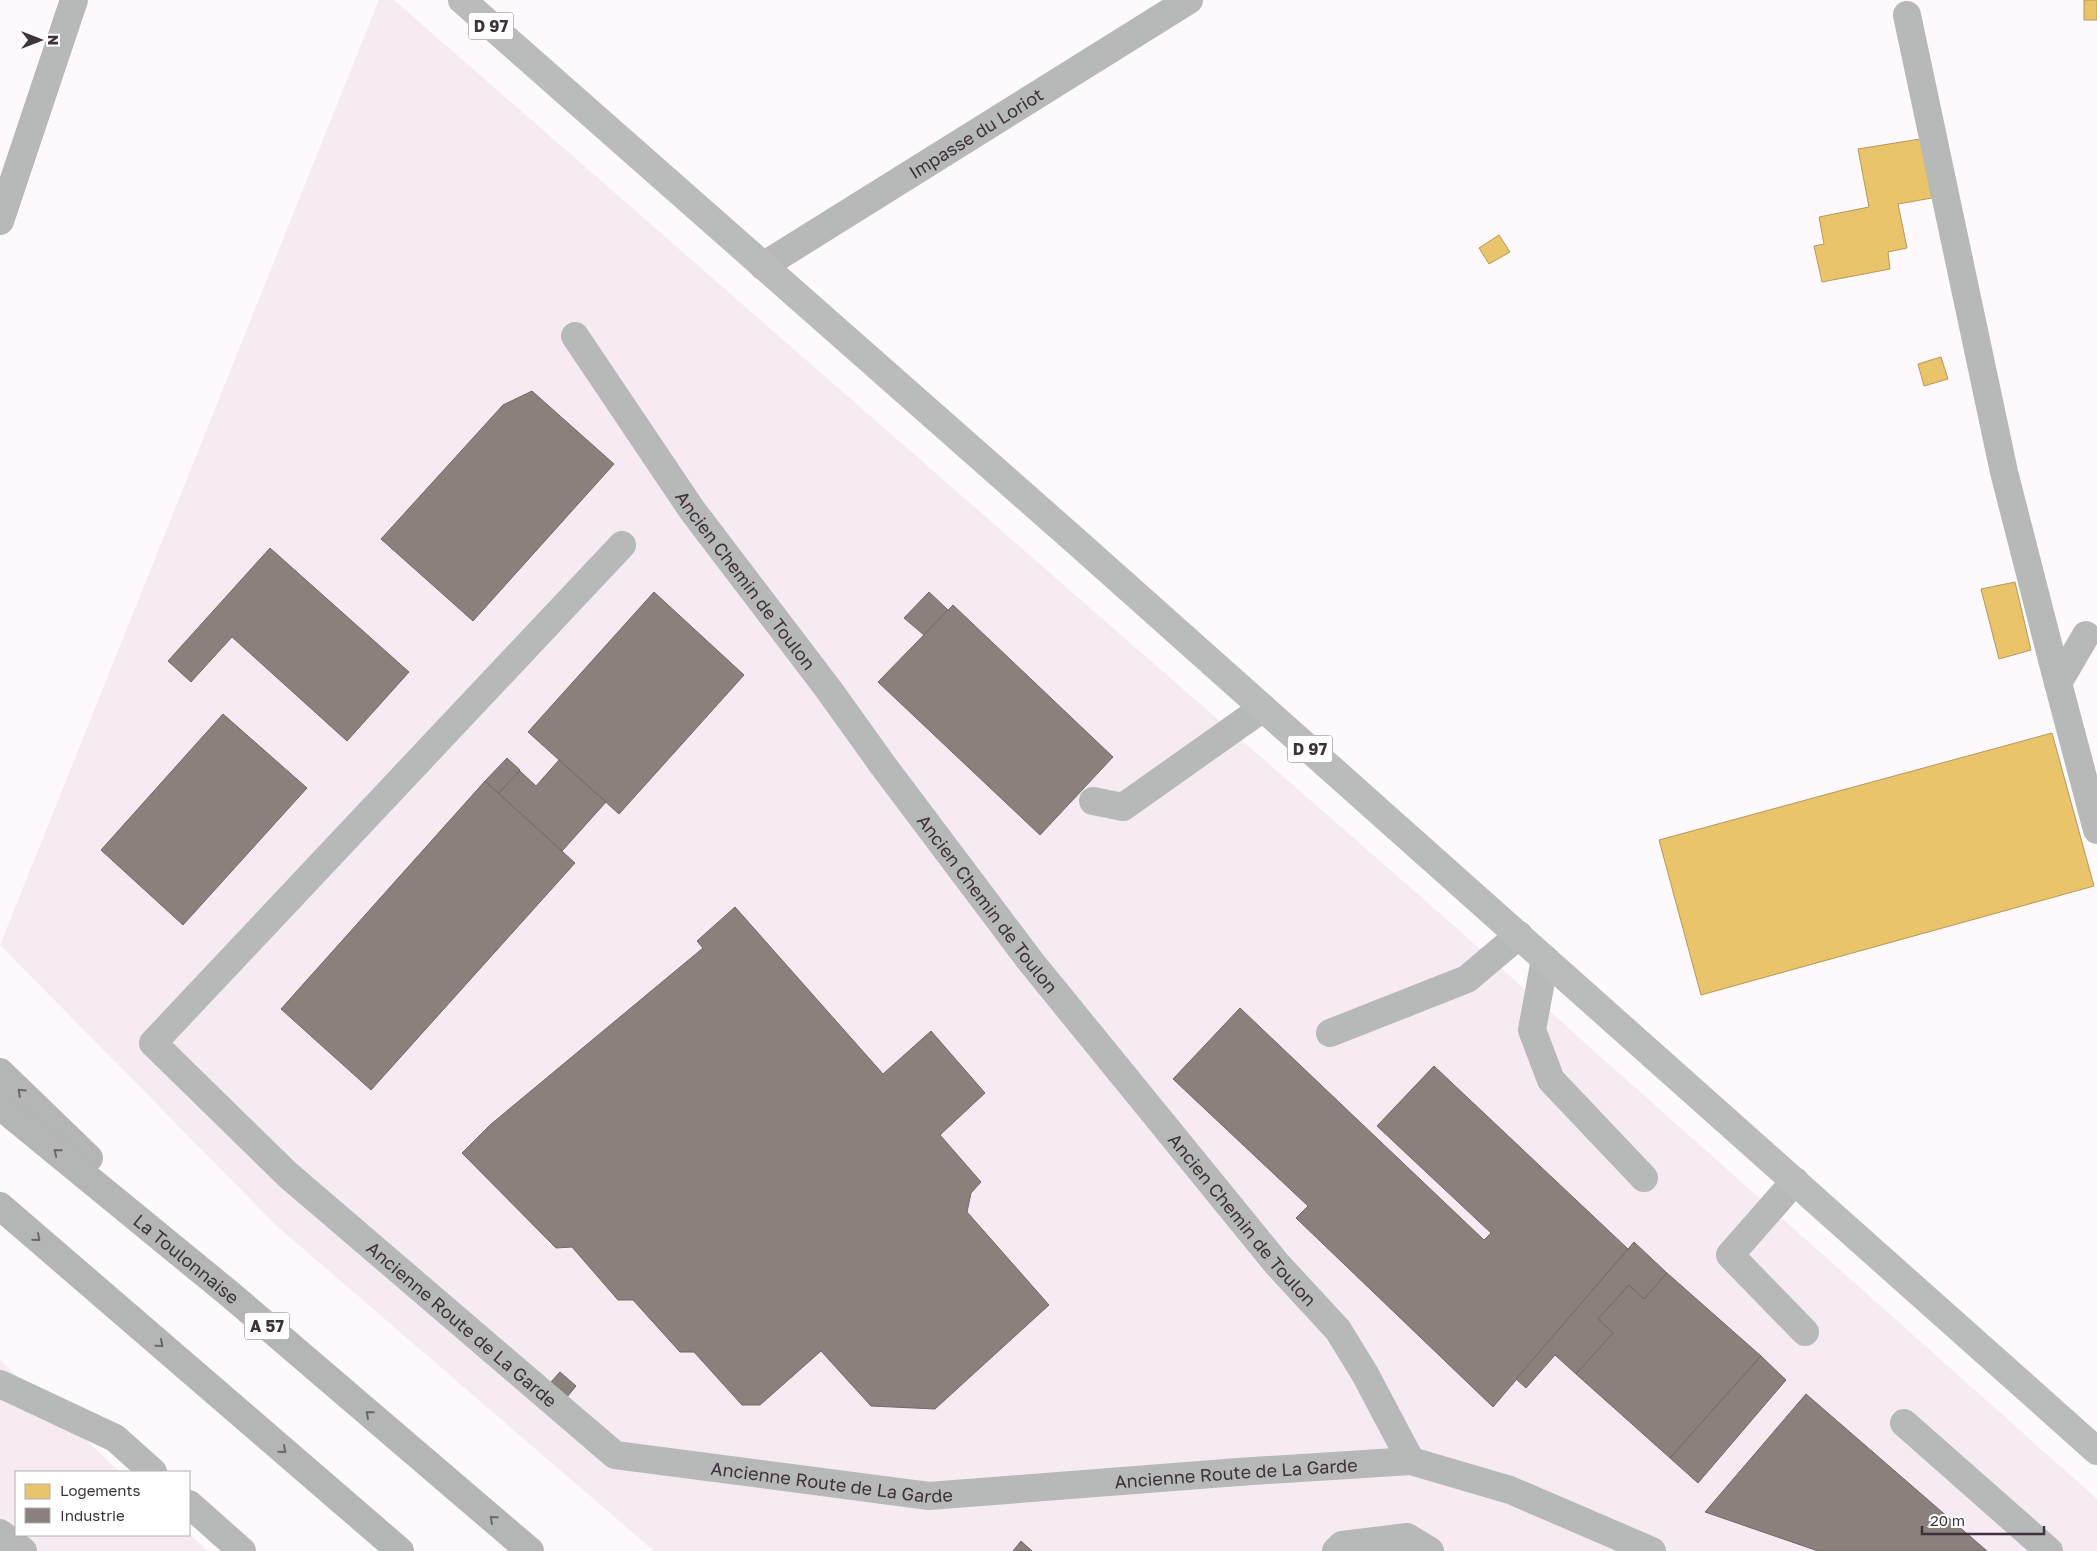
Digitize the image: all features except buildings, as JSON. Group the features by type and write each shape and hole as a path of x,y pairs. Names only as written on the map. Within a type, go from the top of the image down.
{"highway":[{"path":"0,1072 232,1296"},
{"name":"La Toulonnaise","path":"0,1106 232,1296 530,1551"},
{"path":"0,1206 400,1551"}],"main road":[{"name":"D 97","path":"462,0 1264,708 2097,1451"}],"street":[{"path":"0,221 74,0"},
{"name":"Impasse du Loriot","path":"763,266 1189,0"},
{"path":"1907,15 2004,472 2058,683 2095,814"},
{"name":"Ancien Chemin de Toulon","path":"575,336 692,510 829,690 882,764 1031,962 1277,1264 1338,1330 1365,1374 1411,1461"},
{"name":"Ancienne Route de La Garde","path":"622,545 153,1043 288,1176 615,1455 929,1496 1238,1472 1411,1461 1510,1490 1652,1551"},
{"path":"2058,683 2086,635"},
{"path":"1093,801 1123,807 1264,708"},
{"path":"1330,1034 1467,979 1519,935"},
{"path":"1545,959 1532,1030 1551,1080 1644,1178"},
{"path":"1795,1182 1730,1255 1804,1332"},
{"path":"0,1384 115,1438 152,1471"},
{"path":"1904,1423 2049,1551"},
{"path":"190,1505 242,1551"},
{"path":"0,1533 23,1551"},
{"path":"1336,1551 1342,1545 1407,1537 1430,1551"}],"shaded area":[{"path":"379,0 394,0 1436,910 2097,1499 2097,1551 654,1551 278,1227 0,945"},
{"path":"0,1360 119,1471 15,1471 15,1536 190,1535 208,1551 0,1551"}]}
